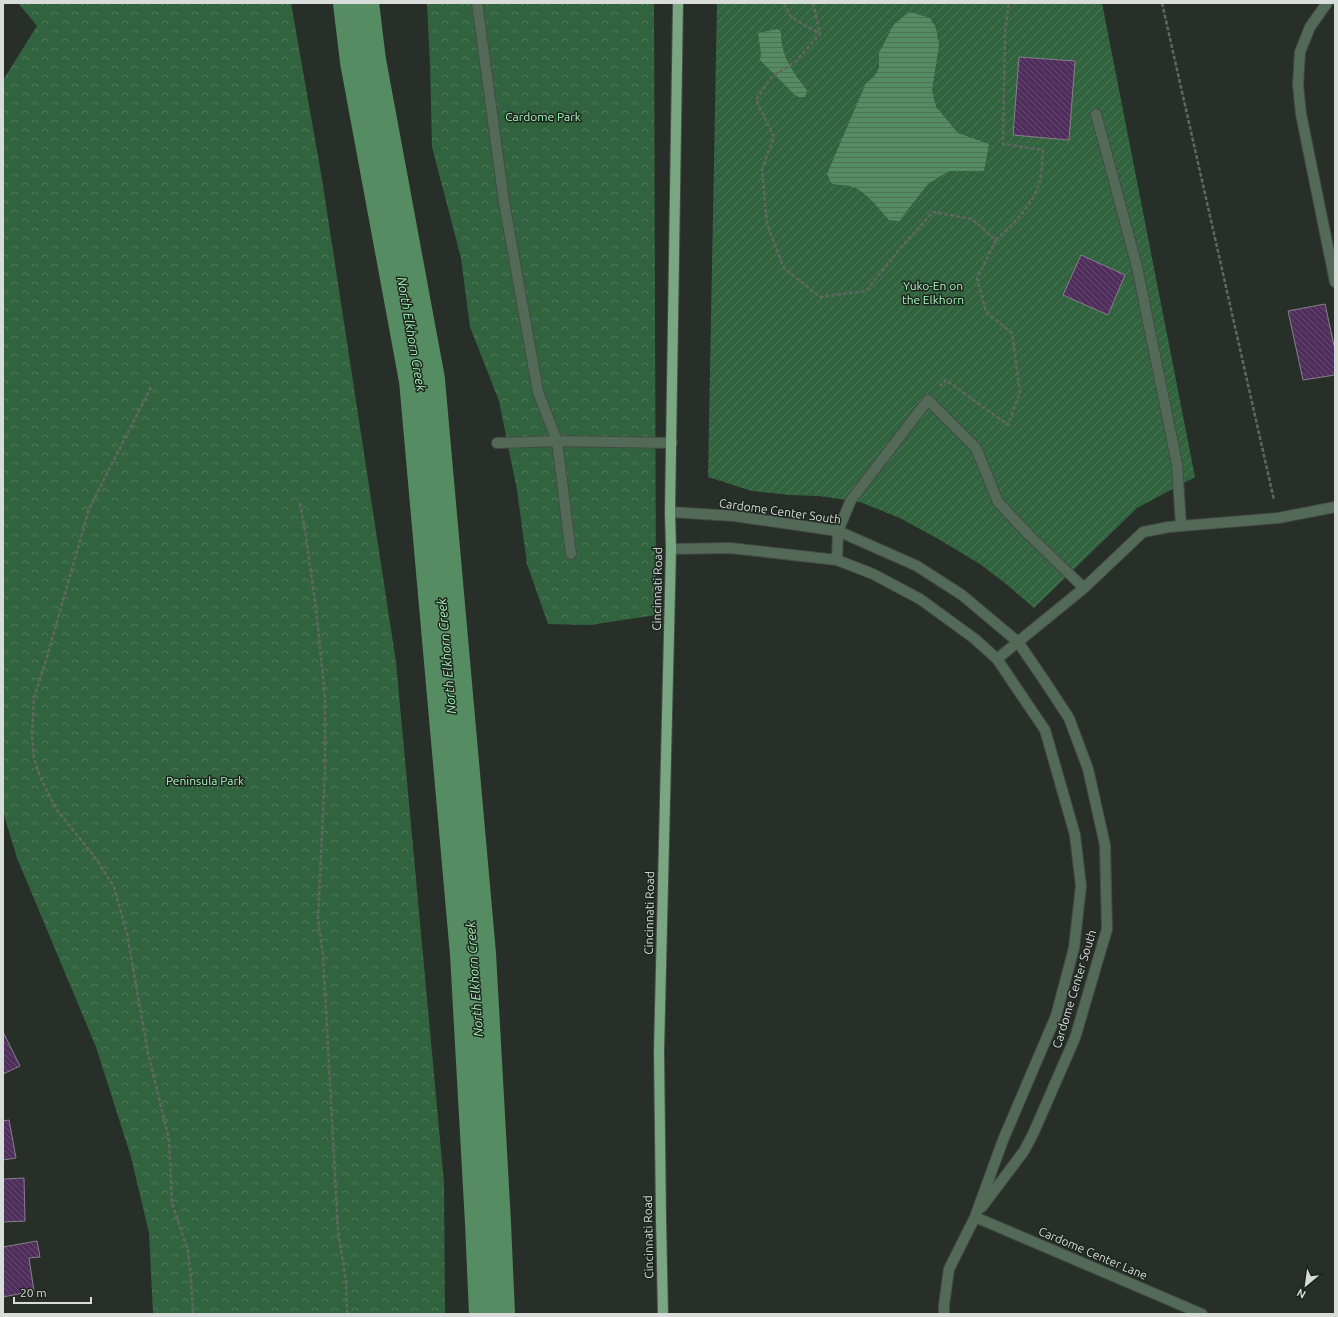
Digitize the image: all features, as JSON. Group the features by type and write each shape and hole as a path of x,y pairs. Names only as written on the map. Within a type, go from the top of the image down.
{"main road":[{"name":"Cincinnati Road","path":"663,1314 659,1050 671,549 670,512 678,3"}],"street":[{"path":"477,3 504,202 538,392 557,441 571,554"},
{"path":"1327,3 1310,27 1300,52 1298,85 1301,114 1335,282"},
{"path":"1096,114 1140,282 1177,464 1181,526"},
{"path":"837,560 838,531 851,500 928,400 976,448 998,502 1029,535 1084,588"},
{"path":"497,444 557,441 672,443"},
{"path":"997,659 1084,588 1143,532 1169,527 1278,518 1335,507"},
{"name":"Cardome Center South","path":"670,512 734,516 838,531 917,566 962,596 1018,642 1069,718 1088,768 1105,845 1107,929 1075,1038 1033,1134 1024,1151 975,1217"},
{"name":"Cardome Center South","path":"671,549 730,548 837,560 873,574 920,599 975,639 997,659 1045,730 1075,835 1081,886 1074,948 1056,1016 1003,1140 975,1217 950,1269 944,1314"},
{"name":"Cardome Center Lane","path":"975,1217 1202,1314"}],"path":[{"path":"785,3 791,17 820,34"},
{"path":"813,3 820,34"},
{"path":"928,400 946,380 1008,425 1020,392 1012,333 986,312 977,278 996,240 1028,206 1039,186 1043,150 1003,144 1005,32 1009,3"},
{"path":"1162,3 1278,518"},
{"path":"820,34 796,61 771,78 756,100 774,137 762,169 766,224 784,268 820,297 866,292 903,245 934,212 972,218 996,240"},
{"path":"151,387 89,509 34,698 32,736 34,758 41,779 53,803 68,825 94,856 114,887 127,934 148,1053 170,1139 170,1182 172,1203 188,1251 193,1314"},
{"path":"300,503 316,608 325,697 325,771 318,919 323,955 338,1232 346,1281 347,1314"}],"green space":[{"name":"Peninsula Park","path":"18,3 291,3 322,179 396,662 444,1183 445,1314 153,1314 149,1233 131,1157 96,1047 17,858 3,812 3,80 37,26"},
{"name":"Cardome Park","path":"427,3 654,3 656,615 590,625 548,624 527,564 517,490 499,401 470,327 461,258 432,147"},
{"name":"Yuko-En on the Elkhorn","path":"717,3 1102,3 1195,477 1137,508 1034,608 980,564 900,518 860,502 819,496 752,491 708,477"}],"shaded area":[{"path":"910,12 930,18 936,28 939,45 932,90 936,107 958,133 989,144 984,171 949,171 928,184 899,221 889,220 872,201 857,189 831,183 827,174 866,83 874,77 879,68 879,53 894,24"},
{"path":"778,29 781,32 781,40 785,56 797,77 807,90 805,97 795,95 760,60 761,53 758,33"}],"building":[{"path":"1019,57 1075,61 1069,140 1013,135"},
{"path":"1081,255 1125,275 1108,315 1063,295"},
{"path":"1325,304 1335,350 1335,375 1303,380 1288,311"},
{"path":"3,1032 20,1066 3,1074"},
{"path":"9,1120 16,1158 3,1160 3,1121"},
{"path":"24,1178 25,1221 3,1222 3,1179"},
{"path":"37,1241 40,1257 29,1258 34,1291 3,1297 3,1247"}],"waterway":[{"name":"North Elkhorn Creek","path":"356,3 363,61 422,380 473,954 492,1314"}]}
